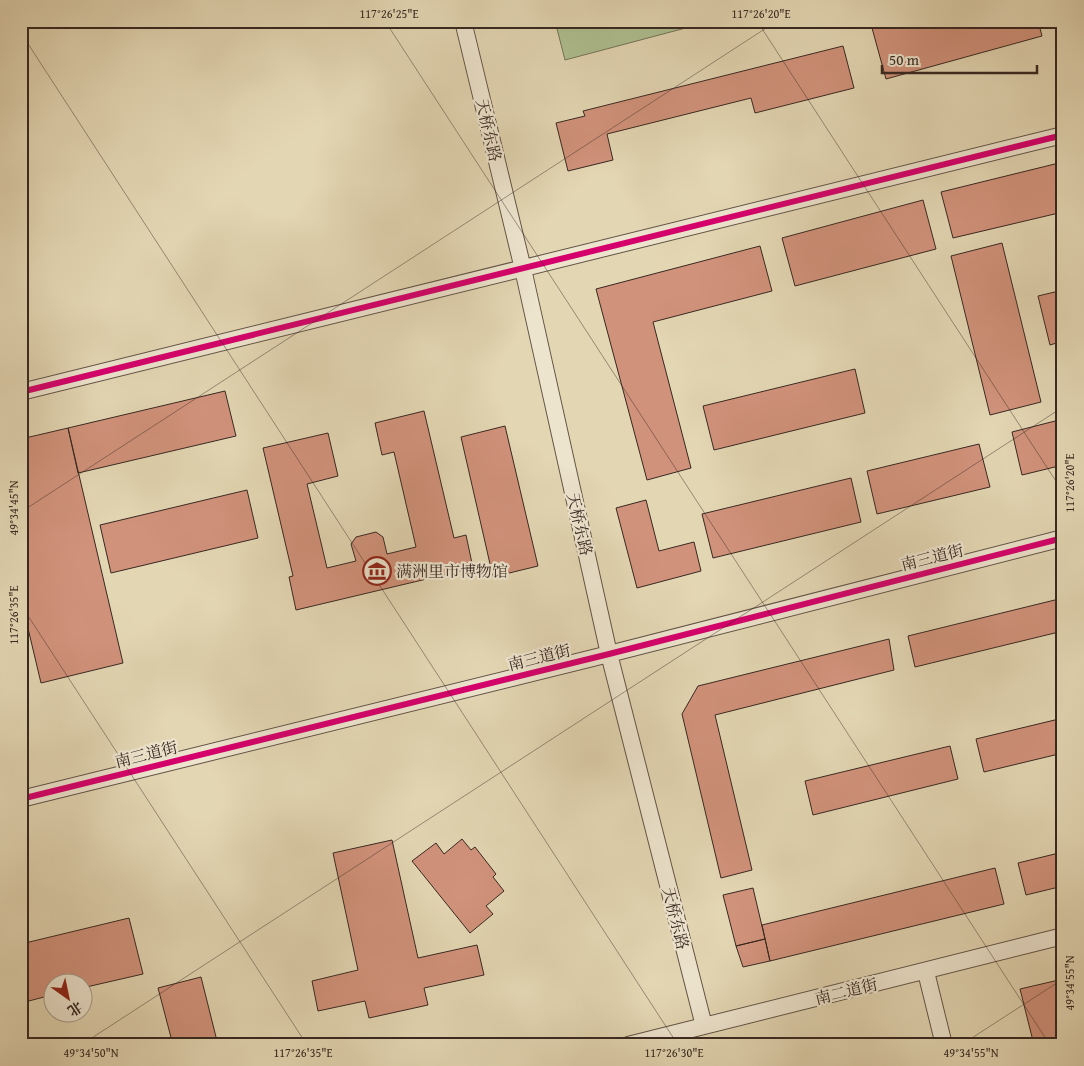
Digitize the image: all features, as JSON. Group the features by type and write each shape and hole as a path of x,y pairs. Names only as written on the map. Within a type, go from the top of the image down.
{"street":[{"name":"天桥东路","path":"463,21 523,269 609,654 704,1026"},
{"path":"21,392 1063,135"},
{"name":"南三道街","path":"21,799 609,654 1063,538"},
{"name":"南二道街","path":"628,1045 926,972 1063,936"},
{"path":"926,972 944,1045"}],"green space":[{"path":"555,21 712,21 565,60"}],"building":[{"path":"895,21 1038,21 1042,36 886,79 872,28"},
{"path":"843,46 854,88 755,113 751,98 607,134 613,160 568,171 556,123 585,116 583,111"},
{"path":"1063,162 1063,212 953,238 941,192"},
{"path":"923,200 936,249 795,286 782,238"},
{"path":"1002,243 1041,402 990,415 951,256"},
{"path":"760,246 772,291 653,322 691,468 647,480 596,289"},
{"path":"1063,290 1063,341 1050,345 1038,296"},
{"path":"855,369 865,413 714,450 703,406"},
{"path":"225,391 236,436 78,473 68,428"},
{"path":"424,411 454,538 466,535 473,568 296,610 289,577 293,576 263,448 328,433 338,476 307,484 327,568 356,561 351,544 356,537 376,532 383,537 387,554 416,547 394,452 382,455 375,423"},
{"path":"1063,419 1063,465 1022,475 1012,432"},
{"path":"505,426 538,566 493,577 461,437"},
{"path":"68,428 123,663 41,683 21,599 21,439"},
{"path":"979,444 990,487 877,514 867,471"},
{"path":"851,478 861,522 713,558 702,514"},
{"path":"247,490 258,538 111,573 100,525"},
{"path":"646,500 659,551 694,542 701,571 637,588 616,508"},
{"path":"1063,598 1063,631 915,667 908,636"},
{"path":"889,639 894,670 715,715 752,870 721,878 682,714 698,686"},
{"path":"1063,718 1063,753 984,772 976,739"},
{"path":"950,746 958,779 813,815 805,781"},
{"path":"462,839 471,850 475,847 496,874 493,877 504,891 486,906 493,914 470,933 412,861 436,843 444,854"},
{"path":"392,840 418,958 477,945 484,975 424,988 428,1005 369,1018 365,1001 318,1011 312,981 358,970 333,853"},
{"path":"1063,852 1063,886 1026,895 1018,863"},
{"path":"995,868 1004,904 770,961 762,925"},
{"path":"753,888 765,939 736,946 723,895"},
{"path":"129,918 143,974 92,986 92,974 42,974 42,998 21,1003 21,944"},
{"path":"765,939 770,961 743,967 736,946"},
{"path":"201,977 218,1045 173,1045 158,988"},
{"path":"1063,979 1063,1045 1034,1045 1020,989"}],"cycle path":[{"path":"21,392 1063,135"},
{"path":"21,799 609,654 1063,538"}],"place":[{"name":"满洲里市博物馆","path":"377,571"}]}
